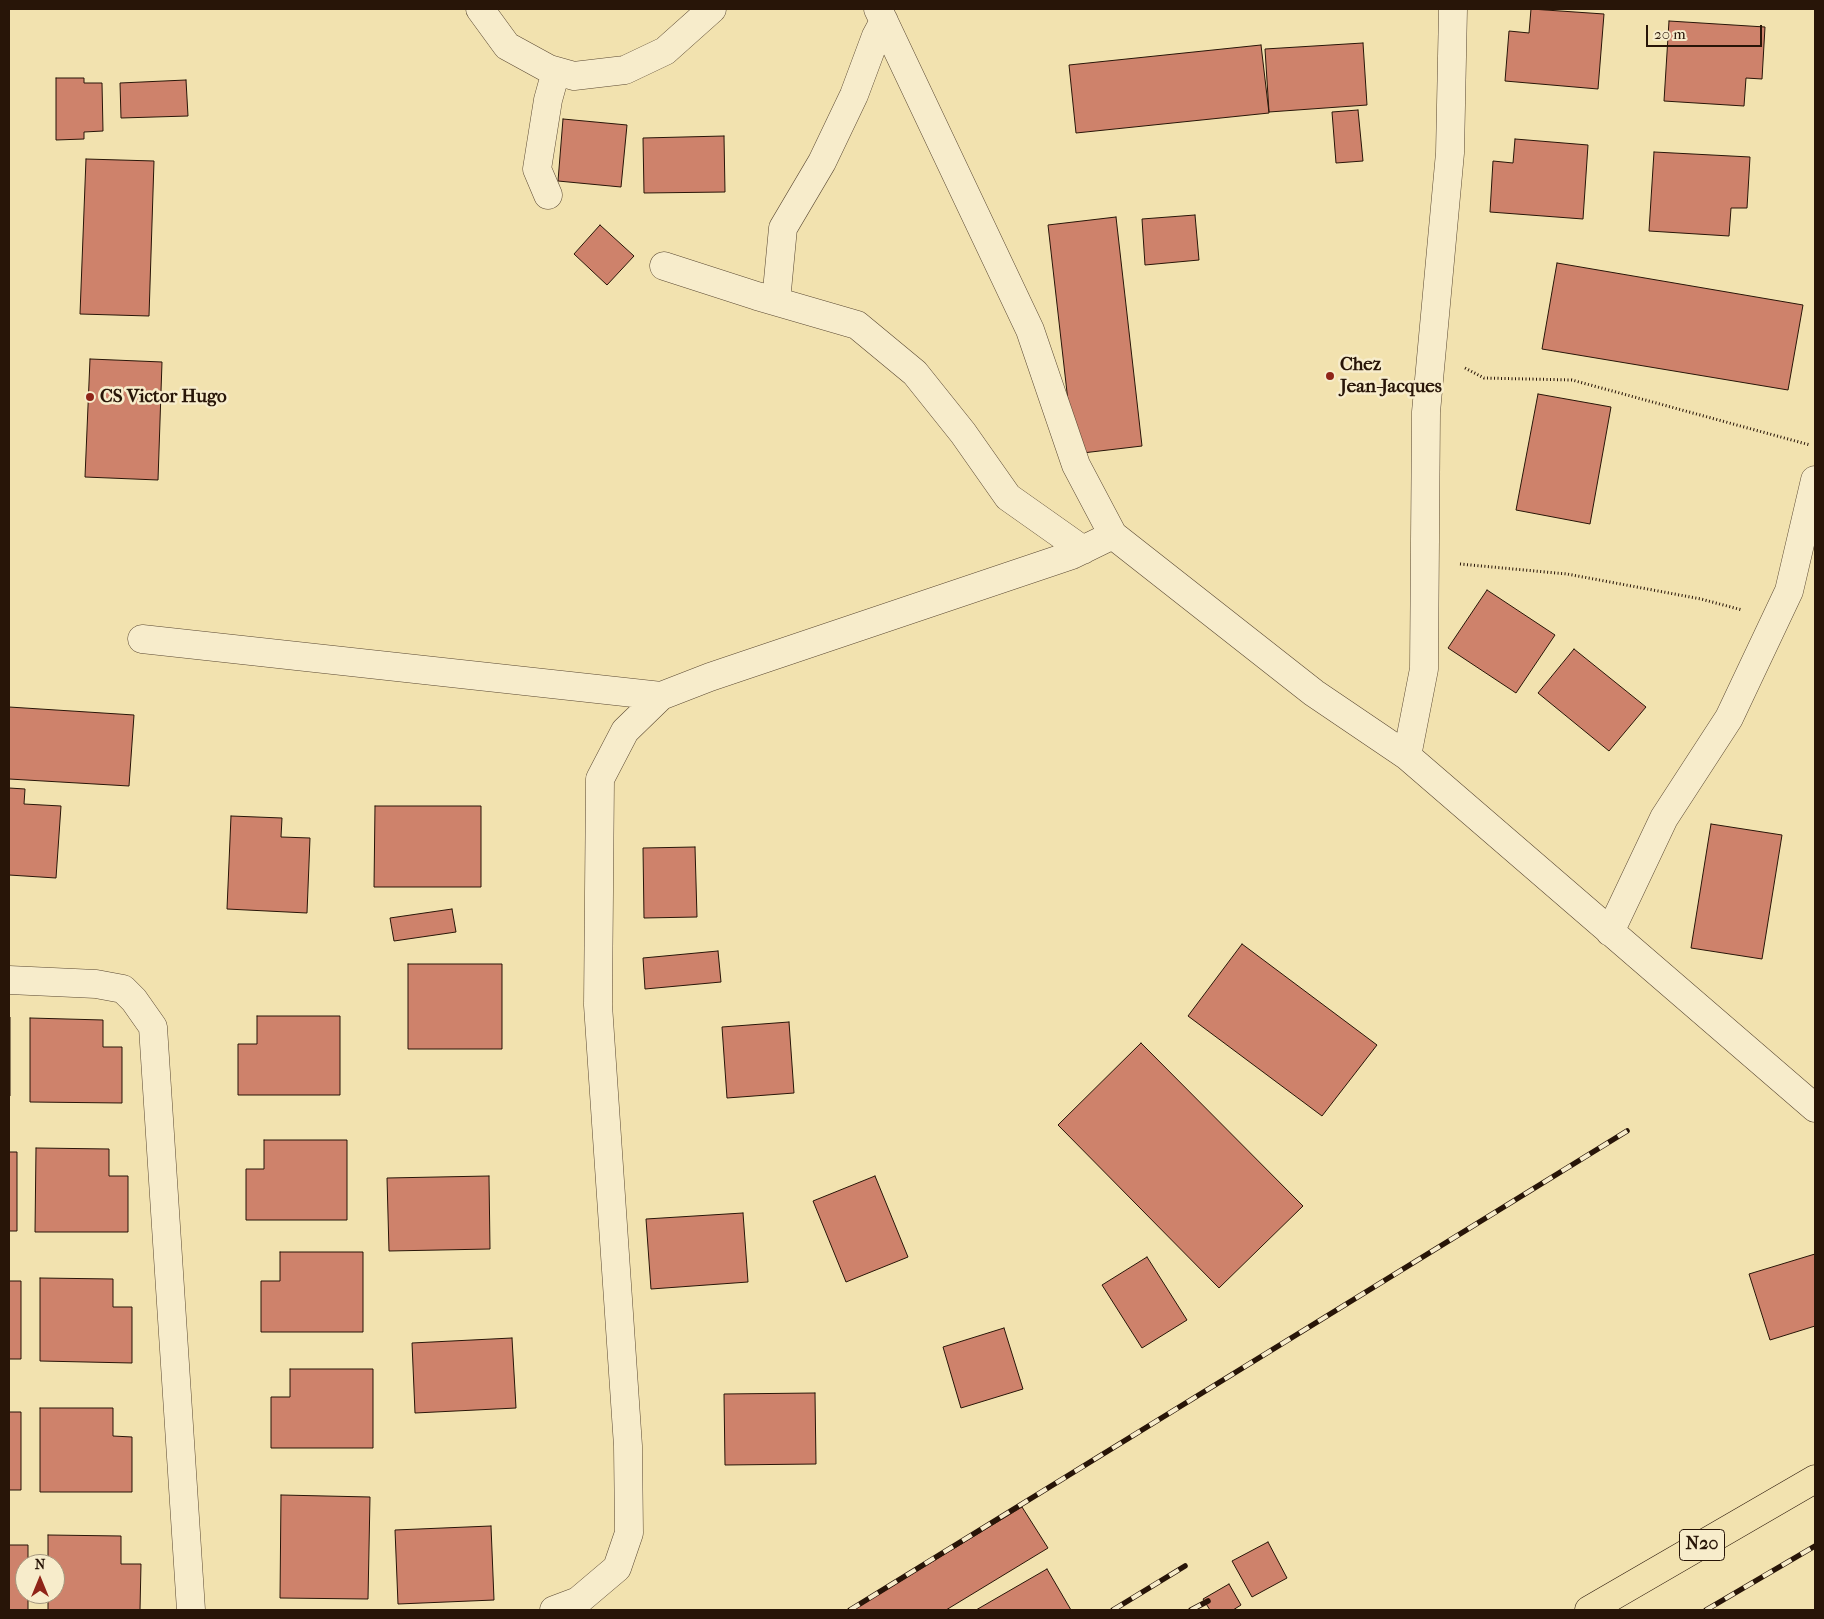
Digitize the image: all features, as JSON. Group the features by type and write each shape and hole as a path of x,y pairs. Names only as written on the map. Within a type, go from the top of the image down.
{"main road":[{"name":"N20","path":"1589,1610 1815,1479"}],"street":[{"path":"480,9 507,46 549,69 574,76 625,70 665,51 712,9"},
{"path":"1407,756 1424,670 1426,412 1450,153 1453,9"},
{"path":"776,301 783,228 826,154 854,95 876,36 881,15"},
{"path":"881,15 1030,330 1076,465 1113,535 1314,693 1407,756 1815,1108"},
{"path":"548,195 537,169 548,100 556,71"},
{"path":"664,266 857,324 915,373 963,433 1008,497 1083,550"},
{"path":"1610,932 1664,818 1729,718 1776,620 1789,591 1810,531 1815,480"},
{"path":"554,1610 578,1601 617,1568 629,1533 628,1446 598,1005 600,779 625,731 661,696 710,677 1072,555 1113,535"},
{"path":"142,638 661,696"},
{"path":"9,980 96,984 123,989 134,1000 153,1027 191,1610"}],"path":[{"path":"1432,352 1484,378 1572,380 1815,446"},
{"path":"1425,559 1472,566 1567,574 1701,599 1776,620"}],"building":[{"path":"1531,9 1604,14 1598,89 1505,81 1509,31 1529,33"},
{"path":"1669,21 1765,27 1762,79 1746,78 1744,106 1664,101"},
{"path":"1363,43 1367,105 1269,112 1265,49"},
{"path":"1261,45 1269,113 1076,133 1069,65"},
{"path":"56,78 84,78 84,83 102,83 103,131 84,132 84,139 56,140"},
{"path":"186,80 188,116 121,118 120,83"},
{"path":"1358,110 1363,161 1336,163 1332,112"},
{"path":"563,119 627,125 621,187 558,181"},
{"path":"724,136 725,192 644,193 643,138"},
{"path":"1515,139 1588,145 1583,219 1490,212 1493,161 1513,163"},
{"path":"1654,152 1750,157 1747,208 1731,208 1729,236 1649,231"},
{"path":"86,159 154,161 149,316 80,314"},
{"path":"1195,215 1199,260 1145,265 1142,219"},
{"path":"1116,217 1142,446 1074,454 1048,225"},
{"path":"600,225 634,256 607,285 574,254"},
{"path":"1557,263 1803,305 1788,390 1542,349"},
{"path":"90,359 162,362 158,480 85,477"},
{"path":"1538,394 1611,407 1590,524 1516,510"},
{"path":"1487,590 1555,635 1516,693 1448,648"},
{"path":"1574,649 1646,707 1609,751 1538,693"},
{"path":"9,707 134,715 129,786 9,779"},
{"path":"9,788 25,789 24,804 61,806 56,878 9,875"},
{"path":"375,806 481,806 481,887 374,887"},
{"path":"231,816 282,818 281,837 310,838 307,913 227,909"},
{"path":"1711,824 1782,835 1762,959 1691,948"},
{"path":"695,847 697,917 644,918 643,848"},
{"path":"452,909 456,932 394,941 390,918"},
{"path":"1242,944 1377,1045 1322,1116 1188,1016"},
{"path":"718,951 721,982 645,989 643,958"},
{"path":"408,964 502,964 502,1049 408,1049"},
{"path":"257,1016 340,1016 340,1095 238,1095 238,1044 257,1044"},
{"path":"10,1017 10,1096 9,1096"},
{"path":"30,1018 103,1020 103,1047 122,1047 122,1103 30,1102"},
{"path":"789,1022 794,1093 727,1098 722,1027"},
{"path":"1141,1043 1303,1206 1219,1288 1058,1125"},
{"path":"264,1140 347,1140 347,1220 246,1220 246,1169 264,1169"},
{"path":"36,1148 109,1149 109,1176 128,1176 128,1232 35,1232"},
{"path":"9,1152 17,1152 17,1231 9,1231"},
{"path":"489,1176 490,1249 389,1251 387,1178"},
{"path":"875,1176 908,1257 846,1282 813,1201"},
{"path":"743,1213 748,1282 651,1289 646,1219"},
{"path":"280,1252 363,1252 363,1332 261,1332 261,1281 280,1281"},
{"path":"1815,1254 1815,1326 1770,1340 1749,1274"},
{"path":"1147,1257 1187,1320 1142,1348 1102,1285"},
{"path":"40,1278 113,1279 113,1307 132,1307 132,1363 40,1361"},
{"path":"9,1281 21,1281 21,1359 9,1359"},
{"path":"1004,1328 1023,1389 961,1408 943,1347"},
{"path":"512,1338 516,1408 415,1413 412,1343"},
{"path":"290,1369 373,1369 373,1448 271,1448 271,1397 290,1397"},
{"path":"815,1393 816,1464 725,1465 724,1394"},
{"path":"40,1408 113,1408 113,1436 132,1437 132,1492 40,1492"},
{"path":"9,1412 21,1412 21,1490 9,1490"},
{"path":"281,1495 370,1497 368,1599 280,1598"},
{"path":"1022,1507 1048,1548 946,1610 853,1610"},
{"path":"491,1526 494,1600 398,1604 395,1530"},
{"path":"48,1535 121,1536 121,1564 141,1564 140,1610 48,1610 48,1604 65,1604 65,1554 48,1554"},
{"path":"1268,1542 1287,1578 1252,1597 1232,1561"},
{"path":"9,1545 28,1545 28,1554 15,1554 15,1604 28,1604 28,1610 9,1610"},
{"path":"1047,1569 1071,1610 976,1610"},
{"path":"1229,1584 1241,1605 1233,1610 1210,1610 1203,1599"}],"railway":[{"path":"850,1610 1627,1131"},
{"path":"1706,1610 1815,1546"},
{"path":"1113,1610 1185,1566"},
{"path":"1191,1610 1208,1601"}],"place":[{"name":"Chez Jean-Jacques","path":"1330,376"},
{"name":"CS Victor Hugo","path":"90,397"}]}
